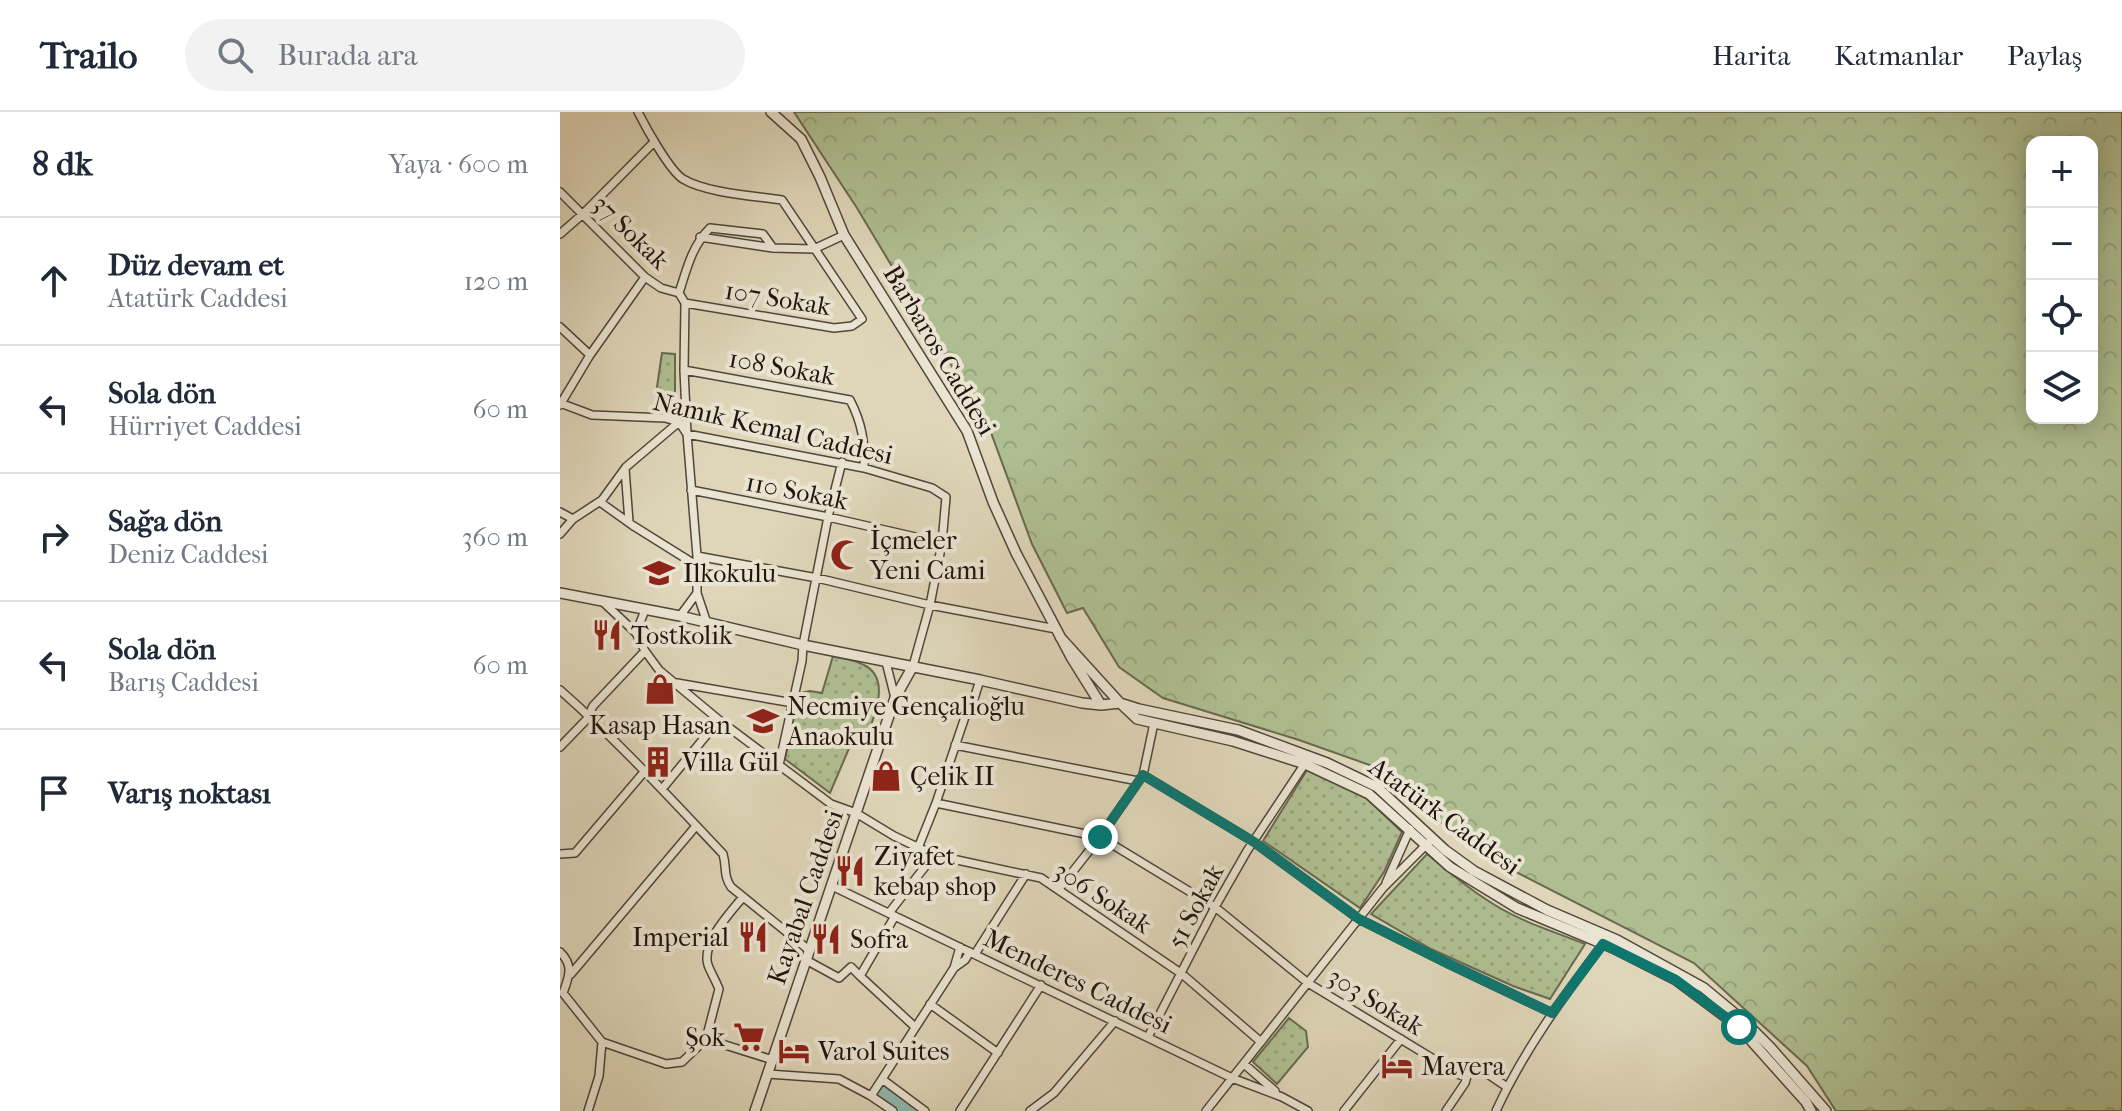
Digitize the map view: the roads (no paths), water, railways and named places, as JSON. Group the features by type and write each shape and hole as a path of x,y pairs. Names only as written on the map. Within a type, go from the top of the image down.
{"street":[{"path":"638,112 654,142 681,178 703,187 782,200 815,248"},
{"name":"Barbaros Caddesi","path":"771,112 801,139 844,235 967,431 1016,553 1071,657 1101,705"},
{"path":"560,234 654,142"},
{"name":"37 Sokak","path":"560,192 645,277 661,288 679,293"},
{"path":"708,624 697,593 684,370 685,303 679,293 690,256 700,237 710,228 763,234 773,248 815,248 844,235"},
{"name":"107 Sokak","path":"685,303 834,328 852,326 862,319 815,248"},
{"path":"560,404 645,277"},
{"path":"560,327 590,355"},
{"name":"108 Sokak","path":"684,370 850,400 859,419 865,449 864,468"},
{"name":"Namık Kemal Caddesi","path":"560,404 592,415 665,418 679,422 687,434 842,462 932,488 946,497 942,543 930,605 913,666"},
{"path":"560,534 573,519 600,502 625,469 679,422"},
{"path":"779,765 802,661 828,517 842,462"},
{"path":"625,469 629,522"},
{"name":"110 Sokak","path":"691,490 942,543"},
{"path":"600,502 696,561 817,578 1058,633"},
{"path":"560,512 573,519"},
{"name":"Atatürk Caddesi","path":"560,593 1082,703 1120,703 1238,730 1377,787 1420,827 1450,867 1517,908 1603,944 1676,980 1739,1027 1811,1111"},
{"path":"680,616 697,593"},
{"path":"602,601 636,633 645,610"},
{"name":"306 Sokak","path":"636,633 659,670 719,720 831,804 856,813 934,855 1041,878 1182,974 1261,1042"},
{"name":"Atatürk Caddesi","path":"1058,633 1137,719 1306,760 1369,794 1408,830 1445,850 1474,871 1522,898 1617,940 1704,988 1770,1047 1826,1111"},
{"path":"560,747 589,715 593,706 645,651"},
{"path":"886,662 895,698"},
{"name":"Kayabal Caddesi","path":"755,1111 895,698 913,666"},
{"path":"918,848 980,680"},
{"path":"675,683 793,703"},
{"path":"560,690 589,715 723,854 725,879 731,887 808,956 839,978 851,967 915,1027"},
{"path":"662,789 719,720"},
{"path":"1059,889 1141,778 1154,723"},
{"path":"955,745 1141,778 1254,842 1359,919 1552,1013"},
{"name":"51 Sokak","path":"1148,1037 1215,907 1306,760"},
{"path":"560,854 575,853 644,772"},
{"path":"936,803 1100,837"},
{"path":"696,826 571,974 561,994 602,1042 666,1064 682,1062 706,1039 719,989 707,963 710,943 718,927 743,897"},
{"path":"1383,888 1408,830 1420,827"},
{"name":"303 Sokak","path":"1100,837 1215,907 1308,983 1460,1075 1482,1070 1507,1087"},
{"path":"1206,1111 1383,888 1429,841"},
{"path":"860,976 892,915 934,855"},
{"path":"954,968 973,953 1026,874"},
{"name":"Menderes Caddesi","path":"832,886 1304,1110"},
{"path":"1496,1111 1552,1013 1603,944"},
{"path":"871,1096 954,968 960,947"},
{"path":"560,952 567,959 571,974"},
{"path":"960,1111 1041,985"},
{"path":"930,1004 998,1053"},
{"path":"1030,1111 1054,1093 1115,1021"},
{"path":"706,1039 773,1060"},
{"path":"1344,1111 1401,1039"},
{"path":"588,1111 599,1076 602,1042"},
{"path":"1244,1064 1282,1097"},
{"path":"1446,1111 1465,1083 1468,1073"},
{"path":"768,1074 839,1079 893,1111"},
{"path":"882,1079 925,1111"}],"waterway":[{"path":"883,1091 908,1111"}],"place":[{"name":"İçmeler Yeni Cami","path":"846,555"},
{"name":"Ilkokulu","path":"659,573"},
{"name":"Tostkolik","path":"607,635"},
{"name":"Kasap Hasan","path":"660,689"},
{"name":"Necmiye Gençalioğlu Anaokulu","path":"763,721"},
{"name":"Villa Gül","path":"658,762"},
{"name":"Çelik II","path":"886,776"},
{"name":"Ziyafet kebap shop","path":"850,871"},
{"name":"Imperial","path":"753,937"},
{"name":"Sofra","path":"826,939"},
{"name":"Şok","path":"749,1037"},
{"name":"Varol Suites","path":"794,1051"},
{"name":"Mavera","path":"1397,1066"}]}
